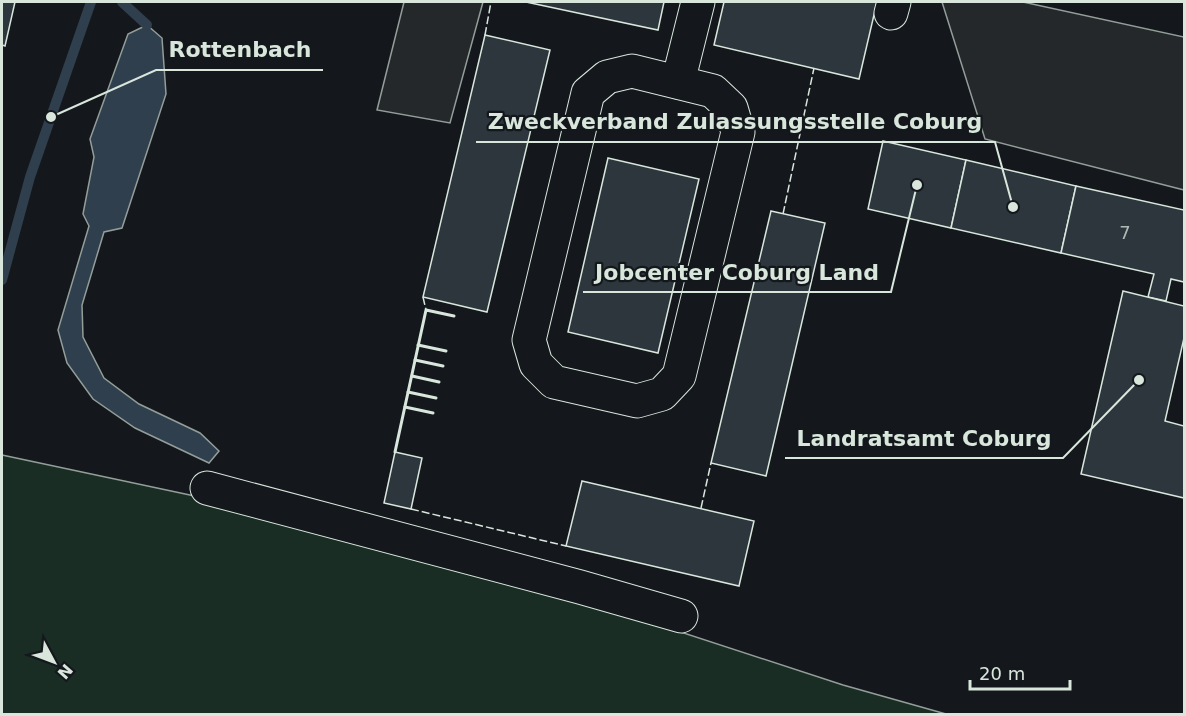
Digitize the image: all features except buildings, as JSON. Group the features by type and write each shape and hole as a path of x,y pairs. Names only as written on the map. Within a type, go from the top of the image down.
{"lane":[{"path":"678,82 698,2"},
{"path":"632,71 678,82 713,91 731,108 738,132 679,376 662,394 637,401 554,382 536,364 529,340 588,93 607,76 632,71"},
{"path":"207,488 681,616"}],"green space":[{"path":"2,455 204,498 601,606 843,685 946,714 2,714"}],"shaded area":[{"path":"404,2 483,2 450,123 377,110"},
{"path":"942,2 1023,2 1184,37 1184,190 985,139"}],"water":[{"path":"147,25 162,38 166,94 122,228 104,232 82,305 83,337 104,378 139,404 200,433 219,451 209,463 135,428 93,399 67,363 58,330 89,226 83,214 94,157 90,139 128,34"}],"waterway":[{"path":"2,280 30,177 91,2"},
{"path":"122,2 147,25"}],"fence":[{"path":"485,35 491,2"},
{"path":"783,214 814,68"},
{"path":"423,297 426,310"},
{"path":"701,508 711,463"},
{"path":"411,509 566,546"}],"wall":[{"path":"395,452 426,310 454,316"},
{"path":"418,345 446,351"},
{"path":"415,360 443,366"},
{"path":"412,376 439,382"},
{"path":"408,392 436,398"},
{"path":"405,407 433,413"}],"place":[{"name":"Rottenbach","path":"51,117"},
{"name":"Jobcenter Coburg Land","path":"917,185"},
{"name":"Zweckverband Zulassungsstelle Coburg","path":"1013,207"},
{"name":"Landratsamt Coburg","path":"1139,380"}]}
